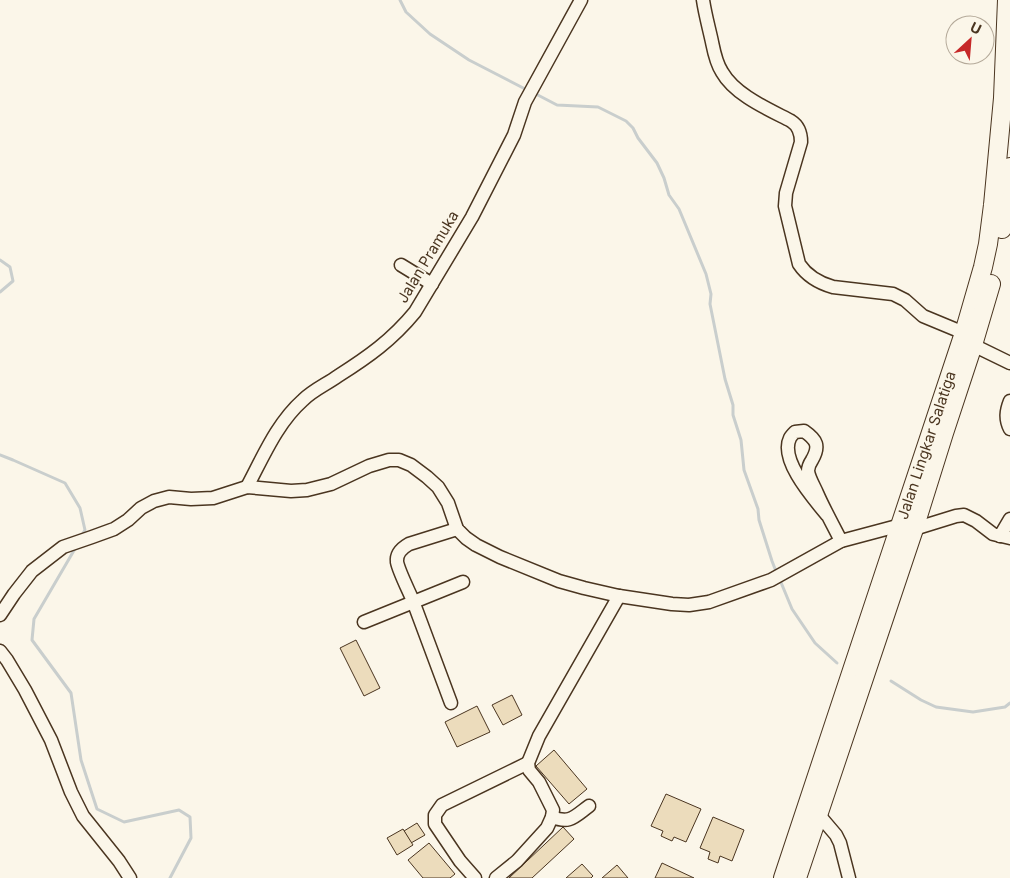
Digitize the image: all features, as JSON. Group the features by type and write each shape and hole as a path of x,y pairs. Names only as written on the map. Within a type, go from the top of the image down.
{"highway":[{"name":"Jalan Lingkar Salatiga","path":"783,878 907,527 944,433 969,339 992,215 1003,98 1007,0"},
{"name":"Jalan Lingkar Salatiga","path":"969,339 991,284 1002,232 1010,167"},
{"name":"Jalan Lingkar Salatiga","path":"797,878 851,716 907,527"}],"street":[{"name":"Jalan Pramuka","path":"247,487 279,428 292,410 305,398 386,343 415,312 472,217 514,135 524,102 581,0"},
{"path":"703,0 716,59 721,71 730,84 759,104 796,124 799,128 801,142 786,193 785,206 799,264 802,269 825,285 886,293 899,297 923,316 969,339 1010,363"},
{"path":"401,265 432,284"},
{"path":"1010,401 1006,414 1010,429"},
{"path":"827,515 793,469 788,449 789,439 795,432 804,431 814,437 817,446 815,455 809,465 810,479 841,541"},
{"path":"0,614 32,571 63,547 114,529 128,520 140,508 154,501 169,497 213,498 247,487 291,491 307,490 331,484 369,466 389,460 399,460 411,465 438,487 448,503 457,529 476,545 559,581 619,596 672,604 709,602 771,580 841,541 964,515 994,534 1005,537 1010,519"},
{"path":"451,702 397,563 400,552 409,544 457,529"},
{"path":"364,622 463,582"},
{"path":"496,878 517,861 547,828 552,817 552,810 539,782 529,770 528,764 538,736 619,596"},
{"path":"0,650 8,660 51,740 71,792 83,816 120,861 130,878"},
{"path":"475,878 460,861 435,824 435,815 442,805 528,764"},
{"path":"552,817 559,820 569,820 588,806"},
{"path":"818,815 836,835 840,843 849,878"}],"building":[{"path":"356,640 380,688 364,696 340,648"},
{"path":"512,695 522,715 503,725 492,705"},
{"path":"477,706 490,732 457,747 445,722"},
{"path":"554,750 587,789 569,804 536,766"},
{"path":"666,794 701,809 686,842 674,837 672,841 661,836 663,831 651,826"},
{"path":"713,817 744,830 732,861 720,856 718,863 708,859 710,852 700,848"},
{"path":"417,823 425,835 411,843 404,831"},
{"path":"563,827 574,839 532,878 509,878"},
{"path":"403,829 413,845 397,855 387,838"},
{"path":"429,843 455,874 450,878 423,878 408,860"},
{"path":"662,863 694,878 655,878"},
{"path":"582,864 593,876 591,878 566,878"},
{"path":"617,865 628,878 602,878"}],"waterway":[{"path":"400,0 406,12 430,34 469,60 529,91"},
{"path":"534,93 557,105 598,107 626,121 657,163 669,195 679,209 706,274 725,379 741,440 744,470 758,509 759,520 777,574"},
{"path":"0,260 10,267 13,281 0,292"},
{"path":"0,455 65,483 80,508 85,530 82,535"},
{"path":"76,547 34,619 32,640 71,693 81,760 97,809 124,822 179,810 190,817 191,838 170,878"},
{"path":"780,580 792,609 815,643 837,663"},
{"path":"891,681 936,707 973,712 1005,707 1010,703"}]}
